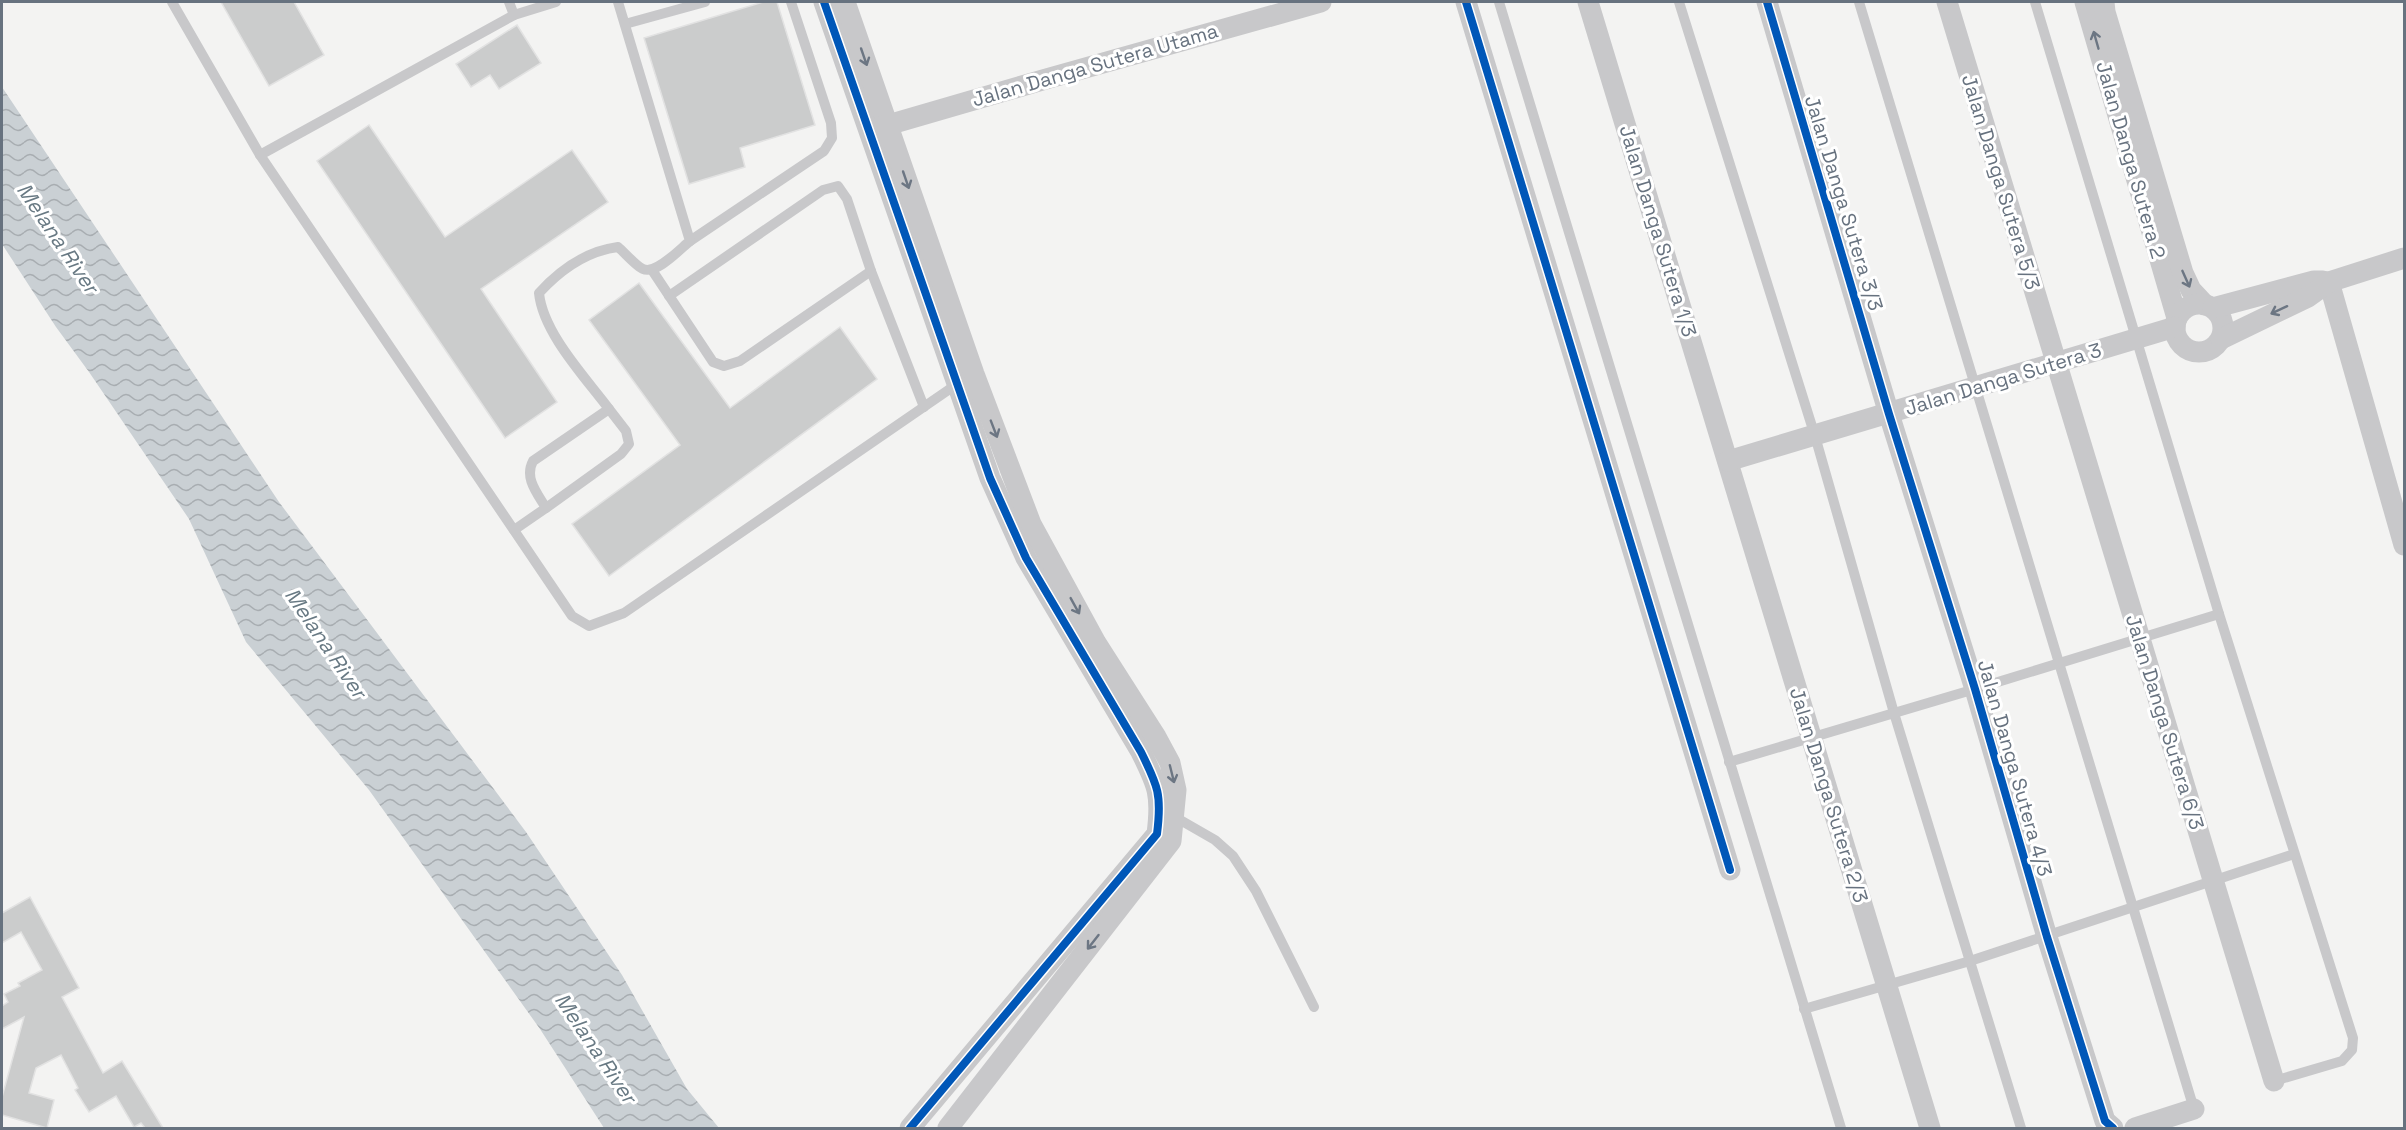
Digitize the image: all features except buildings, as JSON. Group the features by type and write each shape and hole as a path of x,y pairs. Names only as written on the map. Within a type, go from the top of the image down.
{"street":[{"path":"824,2 878,128 966,379 1030,524 1096,643 1156,737 1170,763 1176,790 1171,841 948,1128"},
{"path":"845,2 878,128"},
{"name":"Jalan Danga Sutera Utama","path":"878,128 1321,2"},
{"path":"1466,2 1730,870"},
{"name":"Jalan Danga Sutera 1/3","path":"1588,2 1728,461"},
{"name":"Jalan Danga Sutera 3/3","path":"1767,2 1889,414"},
{"name":"Jalan Danga Sutera 5/3","path":"1947,2 2055,363"},
{"name":"Jalan Danga Sutera 2","path":"2085,2 2176,322"},
{"name":"Jalan Danga Sutera 2","path":"2104,2 2105,12 2183,273 2191,290 2209,306"},
{"path":"2329,282 2314,281 2209,306 2189,306 2176,322 2179,342 2193,352 2209,350 2221,339 2308,297 2329,282 2404,258"},
{"path":"2329,282 2404,545"},
{"path":"2209,306 2222,319 2221,339"},
{"name":"Jalan Danga Sutera 3","path":"1728,461 2055,363 2135,338 2176,322"},
{"name":"Jalan Danga Sutera 6/3","path":"2055,363 2274,1081"},
{"path":"910,1128 1157,834 1160,810 1157,785 1141,752 1026,558 990,478 966,379"},
{"name":"Jalan Danga Sutera 4/3","path":"1889,414 1976,689 2047,937 2105,1120 2113,1128"},
{"name":"Jalan Danga Sutera 2/3","path":"1728,461 1930,1128"},
{"path":"2135,1128 2194,1108"}],"lane":[{"path":"172,2 260,155 572,616 589,626 624,613 966,379"},
{"path":"509,2 514,15"},
{"path":"260,155 514,15 556,2"},
{"path":"618,2 690,241"},
{"path":"625,24 705,2"},
{"path":"514,530 621,454 629,444 626,431 549,329 540,306 538,293 569,266 603,249 618,247 642,269 652,270 690,241 824,151 832,138 831,123 791,2"},
{"path":"1499,2 1841,1128"},
{"path":"1679,2 1815,436 1894,712 2021,1128"},
{"path":"1859,2 2194,1108"},
{"path":"2035,2 2219,614 2353,1038 2352,1050 2342,1061 2274,1081"},
{"path":"669,296 823,190 838,186 847,199 871,271 924,407"},
{"path":"652,270 713,362 724,366 740,361 871,271"},
{"path":"546,508 530,479 529,469 533,461 609,409"},
{"path":"1729,762 2219,614"},
{"path":"1174,817 1215,840 1233,856 1256,891 1314,1007"},
{"path":"1804,1010 2047,937 2294,854"}],"water":[{"name":"Melana River","path":"2,87 279,502 526,832 622,975 687,1089 719,1128 604,1128 540,1029 369,790 246,642 189,519 56,327 2,244"}],"cycle path":[{"path":"824,2 990,478 1026,558 1141,752 1155,783 1159,800 1157,834 910,1128"},
{"path":"1466,2 1730,870"},
{"path":"1767,2 1889,414 1975,689 2047,937 2105,1121 2113,1128"}]}
